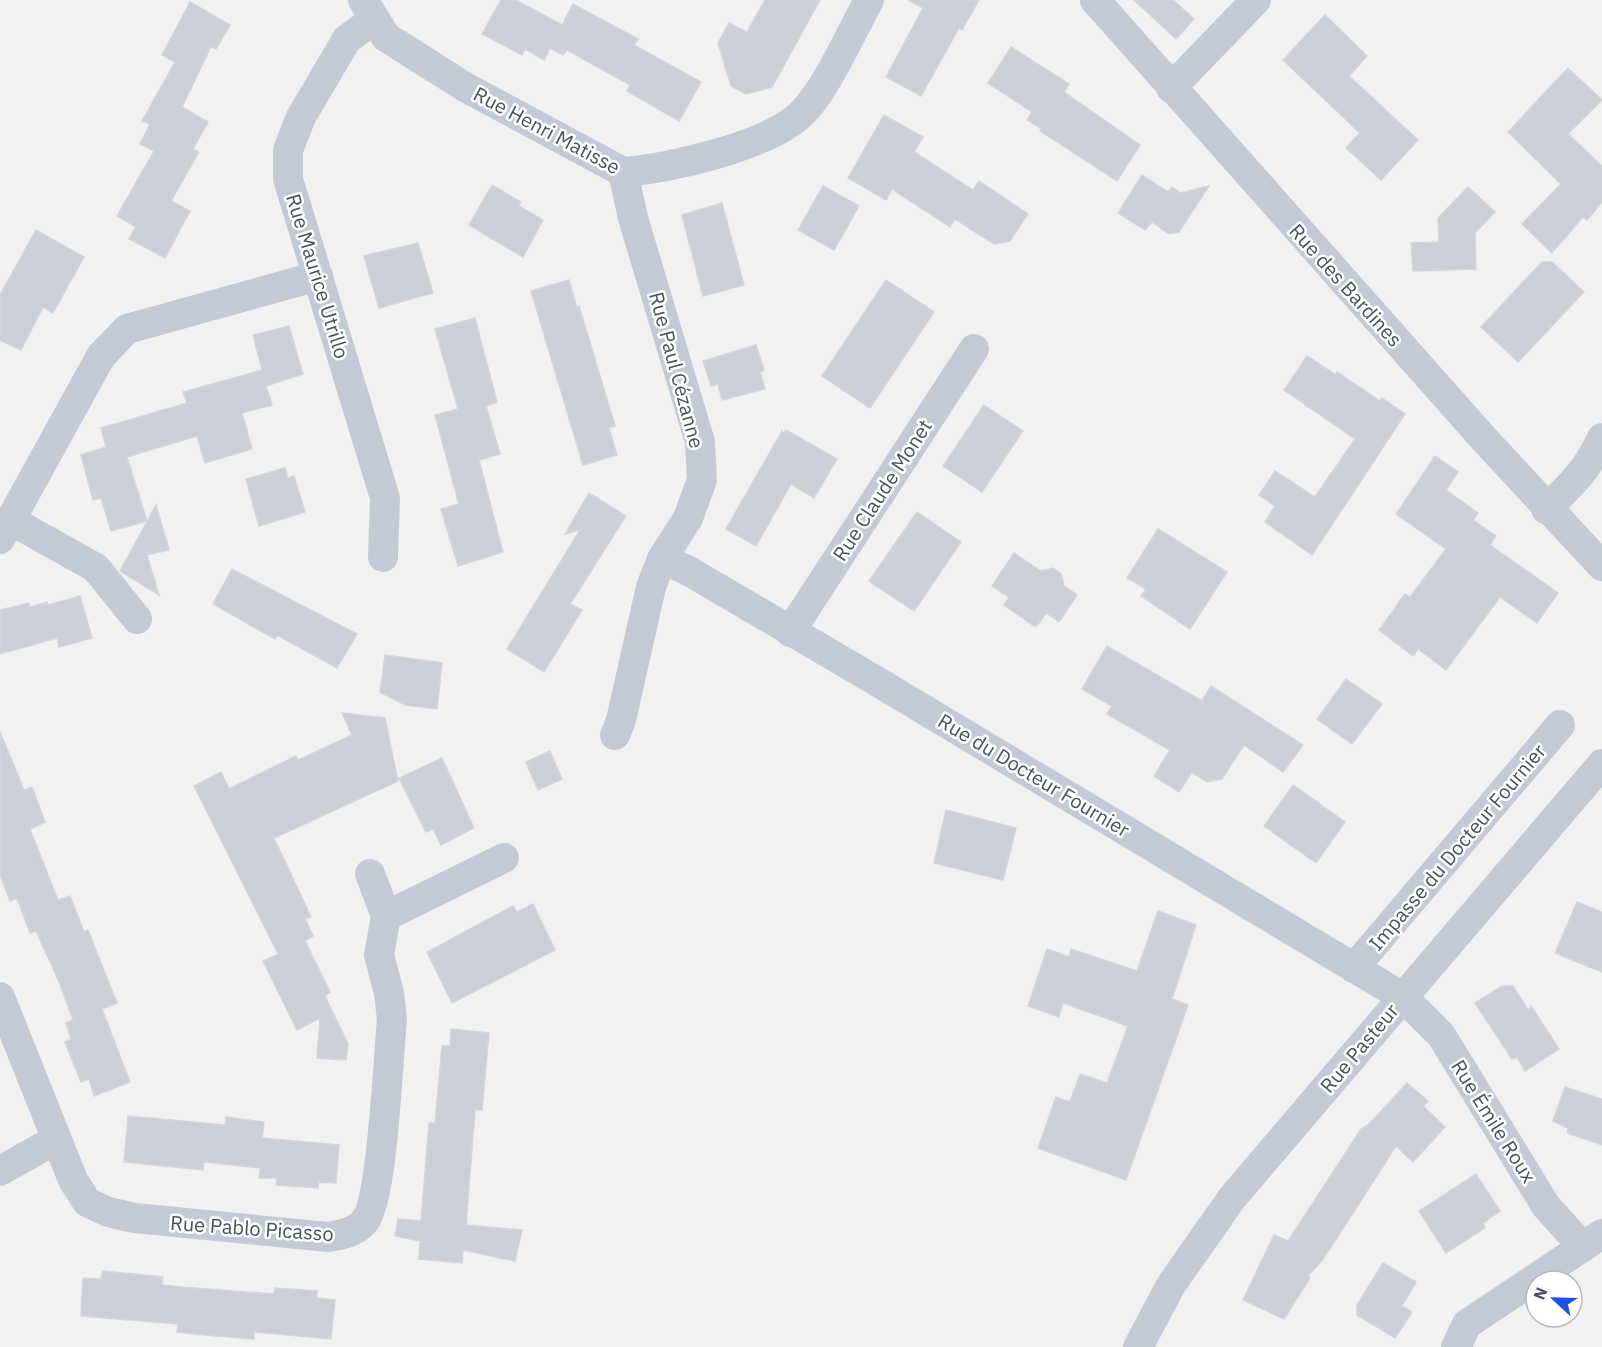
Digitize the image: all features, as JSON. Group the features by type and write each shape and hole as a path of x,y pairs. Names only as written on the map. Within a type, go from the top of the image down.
{"street":[{"name":"Rue Henri Matisse","path":"369,9 386,37 465,87 622,172 652,170 763,139 786,127 806,110 869,0"},
{"name":"Rue des Bardines","path":"1095,0 1546,509 1602,566"},
{"path":"1171,88 1256,0"},
{"name":"Rue Maurice Utrillo","path":"369,9 347,39 302,117 288,150 288,179 385,498 383,557"},
{"name":"Rue Paul Cézanne","path":"615,735 621,720 651,587 662,559 688,518 702,480 700,442 633,219 622,172"},
{"path":"137,619 96,568 5,529 101,356 127,329 318,276"},
{"name":"Rue Claude Monet","path":"790,632 974,349"},
{"path":"1546,509 1572,486 1588,467 1602,438"},
{"name":"Rue du Docteur Fournier","path":"662,559 687,570 878,682 1403,997"},
{"name":"Impasse du Docteur Fournier","path":"1354,968 1560,725"},
{"name":"Rue Pasteur","path":"1138,1347 1171,1285 1232,1198 1602,764"},
{"path":"370,874 386,916 504,858"},
{"name":"Rue Pablo Picasso","path":"0,997 55,1140 73,1180 87,1202 108,1212 135,1218 328,1237 348,1234 365,1221 376,1193 392,1020 389,993 379,955 386,916"},
{"name":"Rue Émile Roux","path":"1403,997 1441,1035 1546,1206 1592,1240"},
{"path":"0,1171 55,1140"},
{"path":"1456,1347 1467,1324 1592,1240"}],"building":[{"path":"501,0 516,0 562,25 573,4 638,39 634,45 701,82 679,121 627,91 630,85 567,50 563,55 550,48 544,60 525,49 522,55 482,34"},
{"path":"765,0 820,0 772,87 746,94 731,86 718,43 729,23 747,32"},
{"path":"908,0 979,0 962,30 959,28 921,96 886,77 923,8"},
{"path":"1134,0 1173,0 1194,19 1176,39"},
{"path":"190,2 230,25 216,49 211,47 182,107 208,122 193,149 199,152 171,201 190,211 165,258 129,239 136,227 117,216 154,151 140,144 150,124 142,121 175,62 162,55"},
{"path":"1325,15 1367,56 1349,76 1418,140 1381,180 1346,148 1360,133 1283,60"},
{"path":"1011,47 1069,84 1064,92 1140,145 1117,181 1040,131 1042,129 1027,120 1032,112 988,83"},
{"path":"1568,68 1602,100 1568,134 1602,166 1602,202 1587,220 1583,217 1552,253 1522,224 1561,184 1508,132"},
{"path":"884,115 923,137 914,152 973,190 979,181 1028,214 1010,241 994,244 955,219 950,227 892,189 886,200 848,178"},
{"path":"1142,175 1168,192 1172,187 1180,193 1209,186 1179,232 1169,234 1152,222 1145,230 1118,213"},
{"path":"492,185 521,202 519,206 543,220 523,257 469,225"},
{"path":"823,186 859,206 834,250 798,230"},
{"path":"1468,187 1495,212 1475,233 1476,269 1413,271 1411,243 1439,242 1438,218"},
{"path":"722,203 744,285 703,296 682,215"},
{"path":"36,230 84,257 53,313 43,307 21,350 0,340 0,295"},
{"path":"418,243 433,293 379,308 364,256"},
{"path":"1542,262 1552,262 1584,292 1518,362 1481,327"},
{"path":"569,280 615,426 609,428 617,455 583,465 531,291"},
{"path":"886,280 934,312 870,408 822,376"},
{"path":"475,318 497,402 486,406 500,454 479,460 503,552 458,566 441,509 459,504 435,415 458,409 435,329"},
{"path":"289,326 303,374 266,386 272,405 242,413 252,449 205,463 197,436 127,457 147,521 111,531 101,498 93,500 81,455 106,447 101,428 187,403 183,392 262,370 253,335"},
{"path":"756,345 764,370 760,372 765,389 722,400 718,384 711,386 703,361"},
{"path":"1307,356 1336,375 1337,372 1380,401 1382,398 1405,414 1312,555 1265,522 1275,506 1259,495 1275,471 1315,497 1355,439 1284,390"},
{"path":"984,405 1023,431 982,492 943,466"},
{"path":"786,430 837,459 814,498 791,484 756,546 726,529 782,431 783,434"},
{"path":"1435,456 1458,472 1446,490 1478,513 1473,520 1496,536 1490,545 1558,593 1537,623 1500,597 1446,670 1418,649 1413,656 1379,630 1405,594 1410,597 1446,549 1396,514"},
{"path":"285,468 288,478 294,476 305,512 259,526 246,479"},
{"path":"589,493 626,516 570,604 582,610 544,672 507,649 580,530 565,534"},
{"path":"156,505 169,550 147,555 159,595 120,571"},
{"path":"917,512 961,542 914,611 869,581"},
{"path":"1158,529 1227,572 1190,629 1141,596 1146,589 1127,578"},
{"path":"1014,553 1041,571 1053,568 1061,574 1064,586 1077,595 1059,622 1046,613 1037,626 1034,626 1004,605 1009,597 992,586"},
{"path":"232,569 357,634 337,668 277,635 275,639 213,604"},
{"path":"80,596 92,638 59,647 57,638 0,654 0,610 29,603 30,607 47,602 48,605"},
{"path":"1107,646 1202,701 1211,686 1303,745 1283,772 1244,745 1222,779 1207,782 1192,772 1179,792 1154,776 1170,750 1107,714 1112,706 1082,689"},
{"path":"385,655 442,663 437,709 405,705 380,692"},
{"path":"1346,679 1382,704 1352,744 1317,719"},
{"path":"342,713 385,718 398,781 274,838 311,917 305,918 313,936 305,941 330,992 325,996 348,1044 346,1060 317,1058 320,1018 297,1030 263,961 278,954 194,786 221,772 229,789 296,756 298,760 352,735"},
{"path":"0,732 24,790 32,787 45,822 30,829 58,900 70,896 84,932 88,930 117,1003 102,1009 130,1082 94,1096 89,1079 81,1082 65,1042 71,1039 66,1023 73,1020 60,984 36,931 30,933 17,898 10,901 0,875"},
{"path":"550,751 562,779 538,790 526,762"},
{"path":"442,758 474,828 441,845 433,829 426,832 399,778"},
{"path":"1293,785 1345,822 1316,863 1264,826"},
{"path":"946,810 1016,828 1003,880 934,863"},
{"path":"1577,902 1602,912 1602,972 1555,953"},
{"path":"533,904 555,950 452,1003 427,952 513,906 517,912"},
{"path":"1158,911 1196,925 1172,999 1188,1005 1126,1180 1038,1148 1056,1097 1070,1102 1080,1074 1107,1083 1128,1026 1063,1003 1059,1017 1028,1006 1047,949 1069,957 1071,949 1137,971"},
{"path":"1502,986 1513,986 1529,1011 1531,1006 1559,1049 1525,1071 1517,1057 1512,1059 1475,1003"},
{"path":"451,1029 489,1033 482,1110 475,1110 466,1225 522,1230 515,1261 463,1250 462,1263 419,1259 420,1241 395,1236 398,1219 421,1221 429,1123 435,1123 442,1046 450,1046"},
{"path":"1407,1083 1428,1101 1423,1106 1445,1127 1413,1162 1396,1146 1324,1258 1308,1276 1310,1278 1284,1319 1243,1300 1274,1235 1288,1241 1361,1129 1369,1124"},
{"path":"1565,1087 1602,1099 1602,1145 1567,1133 1568,1128 1553,1121"},
{"path":"128,1116 225,1125 226,1117 264,1122 262,1138 339,1145 336,1183 319,1182 318,1188 276,1185 277,1178 259,1178 260,1168 204,1162 203,1170 124,1162"},
{"path":"1476,1174 1500,1211 1483,1223 1485,1228 1446,1253 1419,1211"},
{"path":"1383,1263 1416,1282 1402,1306 1412,1312 1395,1338 1357,1315 1357,1305"},
{"path":"103,1271 163,1277 162,1285 181,1287 274,1294 275,1288 317,1291 317,1298 335,1300 331,1339 254,1332 254,1339 215,1336 177,1332 178,1324 81,1316 83,1278 101,1279"}]}
